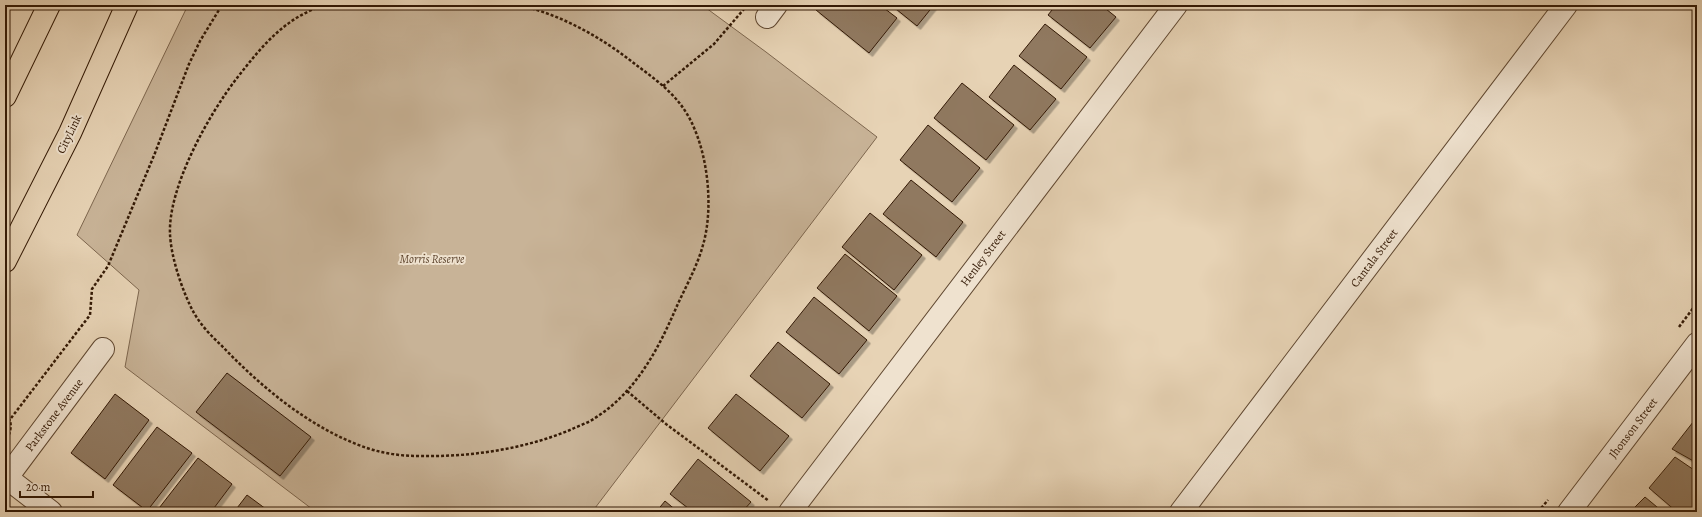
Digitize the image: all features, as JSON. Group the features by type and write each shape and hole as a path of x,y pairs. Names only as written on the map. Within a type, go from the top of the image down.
{"highway":[{"path":"5,96 49,5"},
{"name":"CityLink","path":"5,261 70,133 127,5"}],"street":[{"name":"Henley Street","path":"790,512 1176,5"},
{"name":"Cantala Street","path":"1181,512 1566,5"},
{"name":"Jhonson Street","path":"1569,512 1697,344"},
{"name":"Parkstone Avenue","path":"6,479 103,349"},
{"path":"6,479 51,512"}],"path":[{"path":"5,426 90,316 92,289 108,266 155,153 189,64 200,41 222,5"},
{"path":"326,5 313,9 297,17 274,34 252,60 213,112 183,175 171,215 170,236 184,291 195,315 210,334 238,364 302,415 332,433 367,448 392,455 425,456 517,448 545,440 595,418 627,391 652,357 667,328 703,244 707,225 708,200 705,162 699,139 691,120 680,104 663,86 625,56 593,35 571,24 518,5"},
{"path":"663,86 714,44 744,9"},
{"path":"627,391 666,424 769,501"},
{"path":"5,414 9,417 11,427 9,436 5,442"}],"green space":[{"name":"Morris Reserve","path":"188,5 702,5 877,137 592,512 316,512 125,367 139,290 77,235"}],"building":[{"path":"821,5 880,5 897,18 869,53 816,10"},
{"path":"891,5 934,5 917,26"},
{"path":"1056,5 1101,5 1116,17 1090,48 1048,15"},
{"path":"1045,24 1087,57 1061,89 1019,56"},
{"path":"1014,65 1056,99 1030,130 989,97"},
{"path":"962,83 1014,125 986,160 934,118"},
{"path":"928,125 980,168 952,202 900,160"},
{"path":"911,180 963,222 936,257 883,214"},
{"path":"870,213 922,255 894,290 842,247"},
{"path":"845,254 897,296 869,331 817,288"},
{"path":"814,297 867,340 839,374 786,332"},
{"path":"778,342 830,384 802,418 750,376"},
{"path":"227,373 311,437 280,476 196,412"},
{"path":"115,394 149,420 105,479 71,453"},
{"path":"736,394 789,436 760,471 708,428"},
{"path":"1697,417 1697,463 1672,449"},
{"path":"157,427 192,453 147,511 113,485"},
{"path":"1675,457 1697,472 1697,512 1677,512 1649,488"},
{"path":"198,458 232,484 211,512 156,512"},
{"path":"698,459 751,502 742,512 693,512 670,494"},
{"path":"247,495 270,512 234,512"},
{"path":"1645,497 1663,512 1630,512"},
{"path":"665,501 678,512 656,512"}]}
